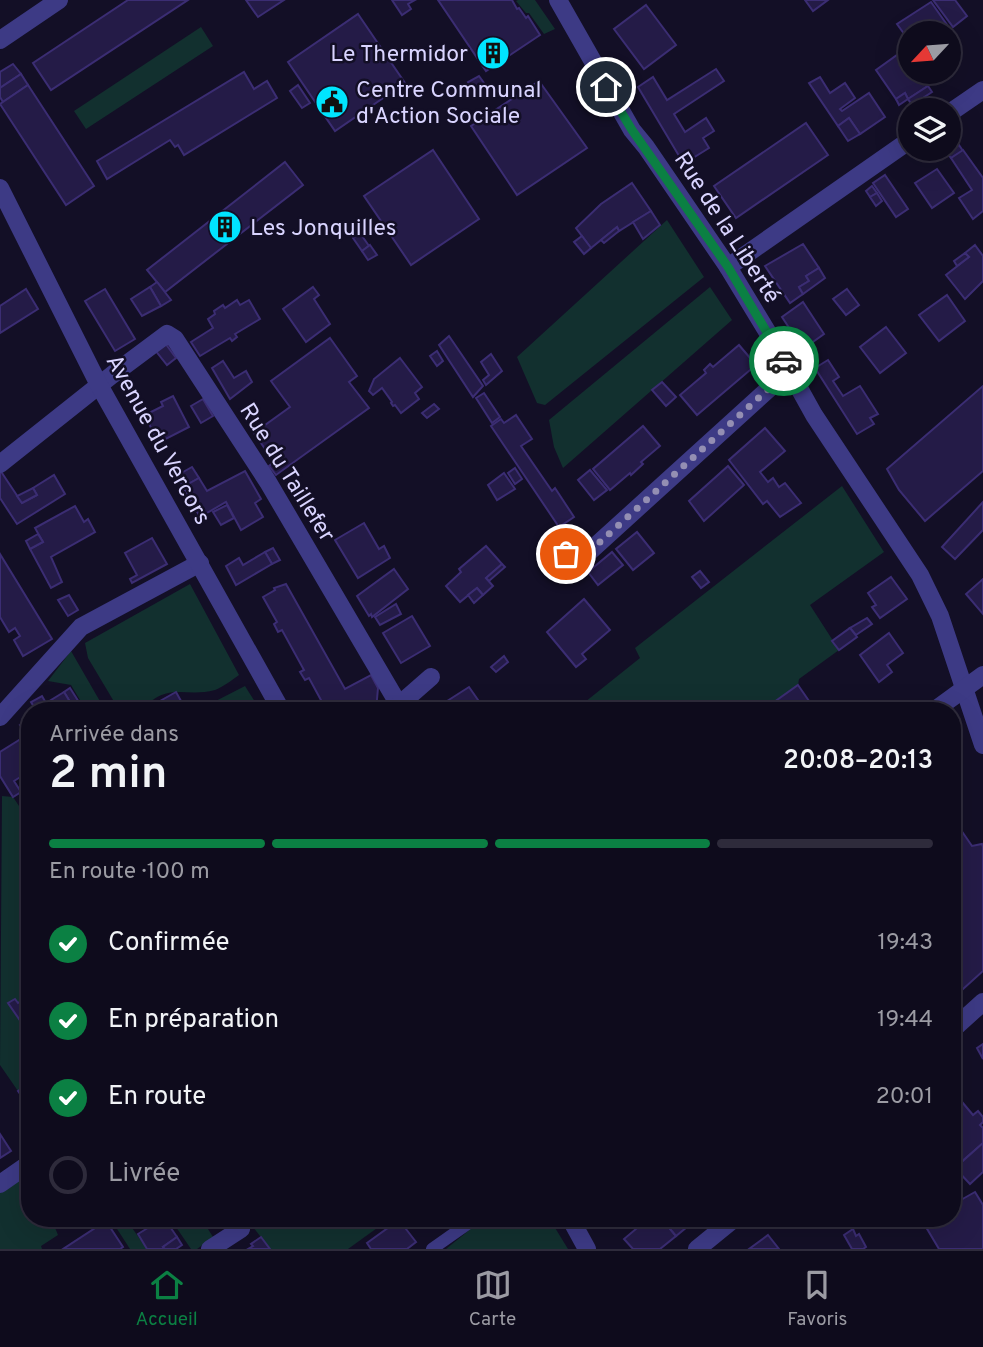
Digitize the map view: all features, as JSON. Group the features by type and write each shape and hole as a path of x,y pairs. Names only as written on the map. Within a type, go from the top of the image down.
{"street":[{"path":"0,40 59,0"},
{"name":"Rue de la Liberté","path":"558,0 625,120 728,267 814,415 912,561 934,599 983,746"},
{"path":"961,105 983,90"},
{"path":"728,267 898,149"},
{"name":"Avenue du Vercors","path":"0,188 99,385 277,702"},
{"name":"Rue du Taillefer","path":"99,385 167,334 175,339 268,482 392,702"},
{"path":"566,554 589,552 774,384 791,374"},
{"path":"0,464 99,385"},
{"path":"0,717 81,627 200,563"},
{"path":"946,702 983,675"},
{"path":"402,702 431,677"},
{"path":"961,1022 983,1002"},
{"path":"0,1184 21,1169"},
{"path":"574,1227 587,1249"},
{"path":"697,1249 724,1227"},
{"path":"210,1249 241,1228"}],"lane":[{"path":"432,1249 463,1227"}],"green space":[{"path":"535,0 555,29 544,34 529,13 516,1"},
{"path":"201,27 213,46 86,129 74,111"},
{"path":"667,220 704,277 545,405 537,403 517,357"},
{"path":"710,287 732,320 563,468 554,447 549,420"},
{"path":"842,486 884,552 810,605 839,650 799,679 798,685 774,702 585,702 640,658 635,648"},
{"path":"190,584 239,675 215,690 169,693 150,702 114,702 88,658 85,643"},
{"path":"71,651 100,702 81,702 71,685 48,681"},
{"path":"245,686 255,702 214,702"},
{"path":"2,796 13,797 21,809 21,1001 18,1003 14,999 8,1004 21,1022 21,1089 18,1091 0,1065"},
{"path":"21,1181 21,1227 55,1227 58,1235 41,1246 42,1249 0,1249 0,1193"},
{"path":"116,1227 131,1227 147,1249 130,1249"},
{"path":"176,1227 207,1227 213,1237 197,1249 191,1249"},
{"path":"253,1227 379,1227 348,1249 270,1249"},
{"path":"473,1227 555,1227 568,1249 446,1249"}],"building":[{"path":"128,0 188,0 51,90 33,63"},
{"name":"Le Thermidor","path":"246,0 284,0 258,17"},
{"path":"392,0 415,0 408,4 411,9 402,15"},
{"name":"Le Thermidor","path":"438,0 512,0 526,18 528,16 540,35 486,71"},
{"path":"805,0 828,0 813,11"},
{"path":"933,0 955,0 967,16 961,21 949,21"},
{"path":"931,2 944,21 902,21"},
{"path":"646,5 676,45 644,69 614,29"},
{"path":"358,14 405,83 335,131 288,62"},
{"path":"898,54 898,84 928,86 910,98 905,93 896,99 876,70"},
{"path":"13,64 21,74 0,88 0,72"},
{"path":"716,69 724,81 674,114 685,132 706,118 714,131 703,138 709,148 685,166 638,87 653,77 667,100"},
{"path":"244,72 254,89 267,81 277,98 184,155 178,145 175,147 170,140 107,179 97,161"},
{"path":"21,74 28,85 3,102 0,88"},
{"path":"479,76 484,83 473,90 468,82"},
{"path":"820,77 830,93 845,83 855,98 840,109 842,111 869,93 885,117 860,134 849,118 838,126 809,83"},
{"path":"539,81 587,148 517,195 471,126"},
{"path":"28,85 94,186 66,205 0,104"},
{"path":"298,85 310,103 302,108 290,91"},
{"path":"928,86 932,92 923,98 910,98"},
{"path":"849,118 860,134 848,141 838,126"},
{"path":"806,123 828,155 736,218 714,186"},
{"path":"433,150 479,219 411,265 364,196"},
{"path":"963,150 983,178 983,211 973,219 959,198 972,190 953,161 961,161"},
{"name":"Les Jonquilles","path":"285,162 303,185 165,292 147,270"},
{"path":"937,169 954,193 932,208 915,183"},
{"path":"885,175 908,209 896,217 873,183"},
{"path":"632,183 651,211 619,231 617,227 591,248 576,228 601,204"},
{"path":"872,186 877,193 870,197 866,191"},
{"path":"877,193 882,201 876,206 870,197"},
{"path":"651,211 660,225 643,239 633,222"},
{"path":"617,227 619,231 604,243 601,240"},
{"path":"360,233 369,246 362,251 353,238"},
{"path":"582,236 591,248 584,254 574,242"},
{"path":"803,244 819,268 806,276 809,281 799,287 803,294 790,303 765,266"},
{"path":"370,245 377,255 368,260 362,251"},
{"path":"975,245 983,256 983,281 965,299 946,275 969,257 965,253"},
{"path":"965,253 969,257 957,266 954,261"},
{"path":"819,268 825,278 803,294 799,287 809,281 806,276"},
{"path":"157,282 171,300 161,306 150,287"},
{"path":"150,287 161,306 142,316 131,299"},
{"path":"313,287 319,295 314,299 330,324 306,342 283,309"},
{"path":"26,289 38,309 0,333 0,306"},
{"path":"105,289 135,339 115,351 85,301"},
{"path":"847,289 859,305 846,315 833,299"},
{"path":"947,295 965,321 939,341 919,315"},
{"path":"237,300 240,305 249,300 260,319 235,334 237,337 232,341 230,338 200,356 191,342 213,328 208,319 215,314 214,311"},
{"path":"803,302 824,334 803,349 782,317"},
{"path":"886,327 906,353 880,373 860,347"},
{"path":"449,336 483,386 473,397 439,345"},
{"path":"330,338 357,376 349,382 369,408 276,475 269,466 274,462 254,433 290,407 271,381"},
{"path":"165,343 176,358 167,365 155,350"},
{"path":"739,345 756,365 697,415 680,395 706,373 704,370 710,364 713,367"},
{"path":"437,351 443,361 437,366 430,356"},
{"path":"491,354 502,371 486,385 483,380 489,375 481,362"},
{"path":"400,358 422,387 415,393 419,399 401,413 393,406 382,388 373,395 369,391 374,379"},
{"path":"828,360 839,377 833,381 843,396 860,386 878,414 870,418 874,424 857,434 815,368"},
{"path":"223,361 234,378 246,371 252,382 230,399 212,368"},
{"path":"662,382 676,397 666,406 652,390"},
{"path":"983,386 983,471 925,521 899,490 887,469"},
{"path":"484,393 500,417 492,423 476,398"},
{"path":"173,396 189,427 158,443 145,415 163,406 161,402"},
{"path":"203,399 213,416 201,423 191,406"},
{"path":"434,404 439,409 427,418 422,413"},
{"path":"516,415 532,439 521,446 552,491 555,488 574,517 559,527 491,426 501,419 504,423"},
{"path":"643,426 660,446 641,462 643,464 631,475 630,473 610,490 593,469"},
{"path":"765,428 785,451 760,472 768,482 773,478 779,487 785,483 801,503 780,517 767,501 763,504 729,460"},
{"path":"728,466 744,485 704,521 689,501"},
{"path":"192,467 199,478 183,487 176,476"},
{"path":"515,468 522,479 515,484 508,473"},
{"path":"0,470 22,503 37,495 33,488 54,475 65,494 17,524 0,498"},
{"path":"590,470 607,490 594,500 578,480"},
{"path":"245,471 261,499 255,503 263,517 241,530 226,502 200,517 183,487 199,478 207,491"},
{"path":"504,473 515,489 497,500 488,485"},
{"path":"33,488 37,495 22,503 17,496"},
{"path":"983,502 983,530 955,559 942,547"},
{"path":"227,505 234,518 221,525 213,512"},
{"path":"75,506 84,522 88,519 95,532 51,557 62,582 51,588 30,549 43,542 35,528"},
{"path":"364,523 379,549 384,546 390,558 358,578 335,540"},
{"path":"637,532 654,553 633,570 616,549"},
{"path":"38,534 43,542 30,549 26,541"},
{"path":"152,538 167,564 132,583 130,579 137,575 125,553"},
{"path":"486,546 502,564 486,578 493,586 483,595 477,588 460,602 446,586 461,572 459,569"},
{"path":"273,548 280,560 272,564 265,552"},
{"path":"265,552 272,564 236,585 226,566 239,558 243,565"},
{"path":"612,552 623,565 598,585 588,572"},
{"path":"0,554 52,639 23,656 14,640 20,636 15,628 9,632 0,617"},
{"path":"502,564 505,567 489,581 486,578"},
{"path":"394,569 408,589 372,617 371,614 369,616 357,596"},
{"path":"700,571 709,582 701,588 692,577"},
{"path":"891,577 907,599 880,618 872,607 876,605 868,593"},
{"path":"983,579 983,614 966,594"},
{"path":"286,584 345,689 371,675 378,688 377,702 322,702 309,678 305,680 300,672 304,670 282,630 278,632 274,624 277,622 263,597 275,590 274,588"},
{"path":"477,588 483,595 474,603 468,595"},
{"path":"69,595 78,610 68,616 58,600"},
{"path":"584,599 610,630 582,654 586,659 576,667 547,632"},
{"path":"396,604 401,614 380,625 375,617"},
{"path":"412,616 430,646 401,663 383,633"},
{"path":"867,618 872,624 856,635 850,628"},
{"path":"850,628 857,637 839,650 832,641"},
{"path":"889,633 903,653 887,665 892,672 879,682 860,655"},
{"path":"504,656 508,662 496,672 491,667"},
{"path":"798,685 809,701 808,702 774,702"},
{"path":"469,687 479,702 446,702"},
{"path":"70,688 79,702 70,702 64,692"},
{"path":"64,692 70,702 48,702"},
{"path":"176,692 182,702 158,702"},
{"path":"42,696 45,702 31,702"},
{"path":"21,739 21,777 14,781 21,792 13,797 0,776 0,752"},
{"path":"961,830 972,846 982,844 983,847 983,971 961,991"},
{"path":"15,999 18,1003 21,1001 21,1022 8,1003"},
{"path":"983,1044 983,1059 977,1048"},
{"path":"961,1101 973,1115 978,1111 983,1117 980,1125 983,1128 983,1143 961,1162"},
{"path":"0,1134 11,1151 0,1158"},
{"path":"983,1143 983,1172 970,1184 961,1174 961,1163"},
{"path":"975,1192 983,1205 983,1249 939,1249 926,1227 961,1227 961,1200"},
{"path":"97,1227 110,1227 123,1247 120,1249 63,1249"},
{"path":"149,1227 170,1227 177,1237 163,1247 165,1249 147,1249 138,1234"},
{"path":"389,1227 404,1227 416,1242 407,1249 371,1249 367,1243"},
{"path":"638,1227 668,1227 676,1236 660,1249 633,1249 624,1239"},
{"path":"668,1227 687,1227 676,1236"},
{"path":"853,1229 866,1247 863,1249 852,1249 844,1235"},
{"path":"768,1235 779,1249 749,1249"},
{"path":"177,1237 182,1245 176,1249 163,1247"},
{"path":"261,1237 270,1249 248,1249 253,1246 251,1244"}],"way so far":[{"path":"566,554 589,552 774,384 791,374 784,361"}],"place":[{"name":"Le Thermidor","path":"493,53"},
{"name":"Centre Communal d'Action Sociale","path":"332,102"},
{"name":"Les Jonquilles","path":"225,227"}],"route":[{"path":"606,87 632,130 728,267 784,361"}]}
